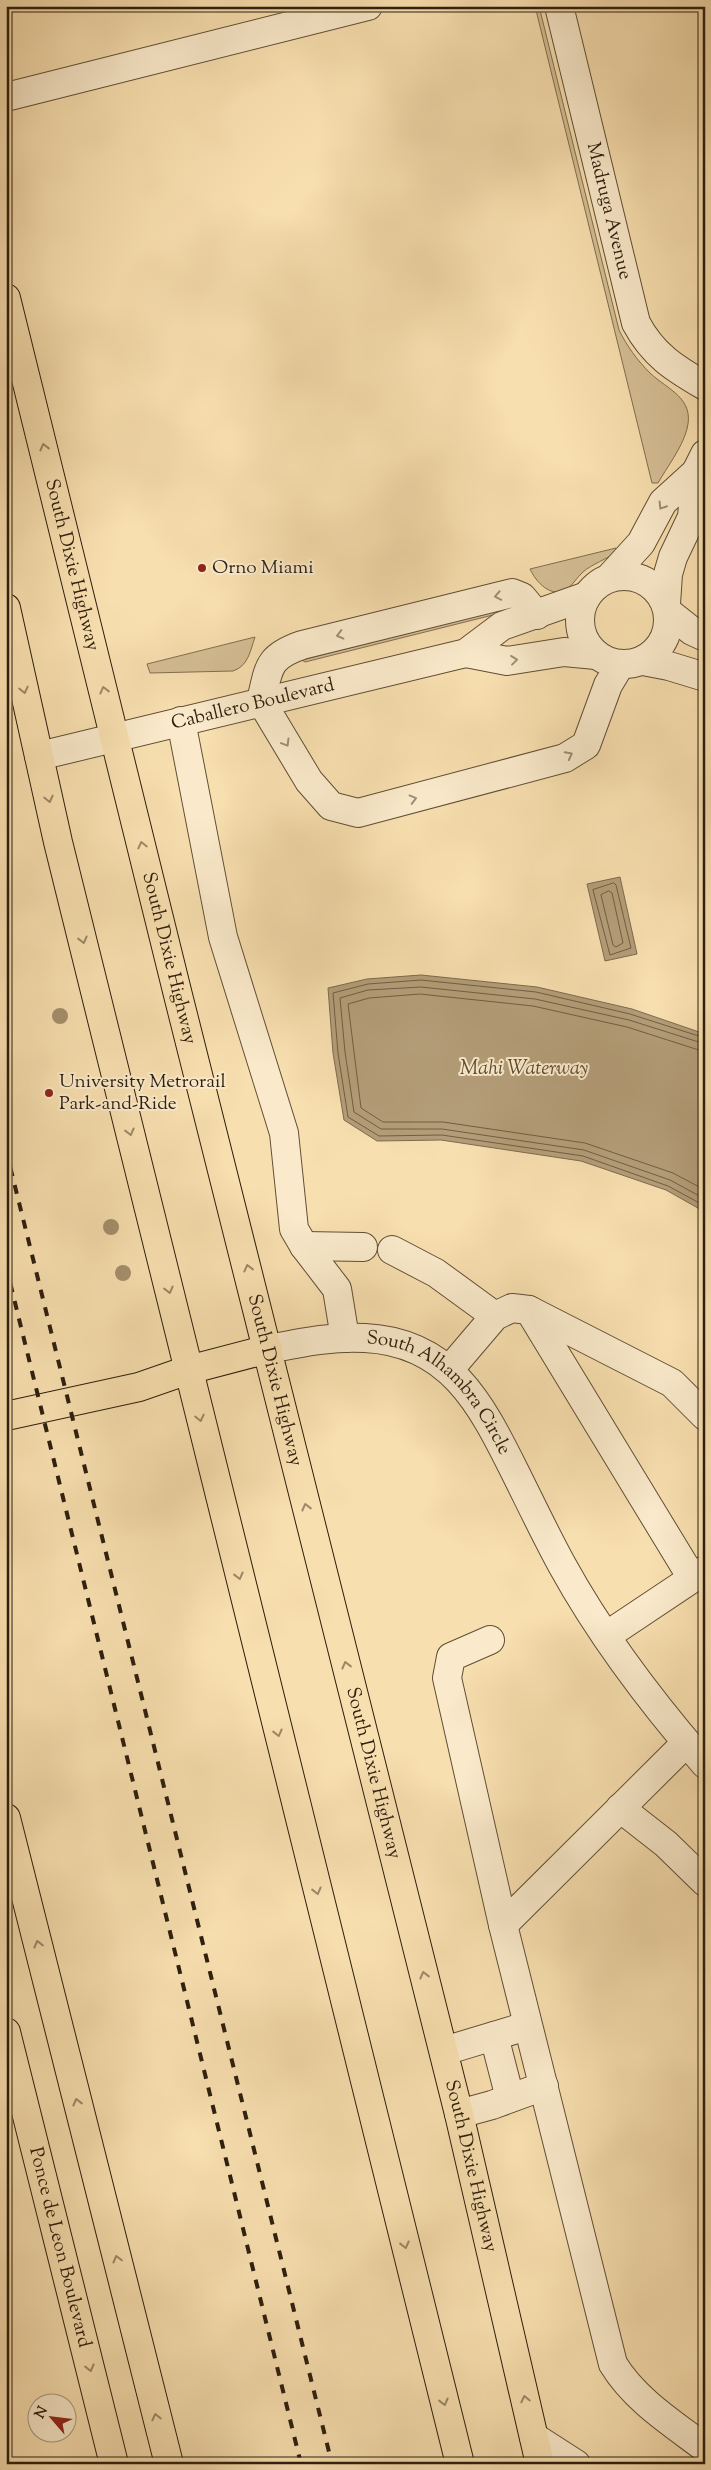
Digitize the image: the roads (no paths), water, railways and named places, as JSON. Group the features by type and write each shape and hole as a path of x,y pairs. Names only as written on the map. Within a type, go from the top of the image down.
{"main road":[{"name":"South Dixie Highway","path":"6,298 116,737 178,995 444,2051 540,2464"},
{"path":"6,608 39,756 188,1370 460,2464"},
{"name":"South Alhambra Circle","path":"6,1416 139,1387 188,1370 268,1349"},
{"path":"6,1818 169,2464"},
{"name":"Ponce de Leon Boulevard","path":"6,2032 114,2464"}],"street":[{"path":"6,97 368,6"},
{"name":"Madruga Avenue","path":"559,6 636,323 649,346 666,361 705,386"},
{"path":"700,463 692,516 673,557 668,574 668,627 663,641 654,653 619,660 585,643 580,627 581,611 587,596 610,577 641,543 662,502 700,463"},
{"path":"610,577 638,578 659,593 667,608 692,631 705,638"},
{"path":"538,615 522,597 512,593 302,645 284,651 274,659 262,701 309,781 331,806 358,813 565,758 586,745 595,726 608,685 619,660"},
{"name":"Caballero Boulevard","path":"39,756 466,653 502,626 538,615 587,596"},
{"name":"Caballero Boulevard","path":"466,653 507,661 564,652 669,666 705,677"},
{"path":"181,721 223,938 284,1133 294,1228 304,1246 337,1289 345,1338"},
{"path":"304,1246 363,1247"},
{"path":"392,1250 436,1273 496,1316"},
{"path":"449,1370 496,1316 512,1308 529,1310 672,1383 705,1416"},
{"path":"529,1310 698,1574 606,1636"},
{"name":"South Alhambra Circle","path":"268,1349 345,1338 390,1341 411,1348 449,1370 462,1382 488,1418 563,1566 606,1636 686,1742 705,1764"},
{"path":"490,1640 451,1657 447,1678 503,1925 613,2364 621,2377 646,2402 705,2448"},
{"path":"503,1925 686,1742"},
{"path":"620,1808 666,1844 705,1882"},
{"path":"444,2051 528,2026"},
{"path":"494,2036 510,2098"},
{"path":"459,2114 544,2086"},
{"path":"534,2437 576,2464"}],"water":[{"path":"620,877 637,954 605,961 587,884"},
{"name":"Mahi Waterway","path":"421,975 537,987 632,1009 705,1034 705,1212 666,1190 581,1161 441,1140 377,1141 344,1120 333,1053 328,988 367,979"}],"railway":[{"path":"6,1150 332,2464"},
{"path":"6,1266 301,2464"}],"place":[{"name":"Orno Miami","path":"202,568"},
{"name":"University Metrorail Park-and-Ride","path":"49,1093"}]}
